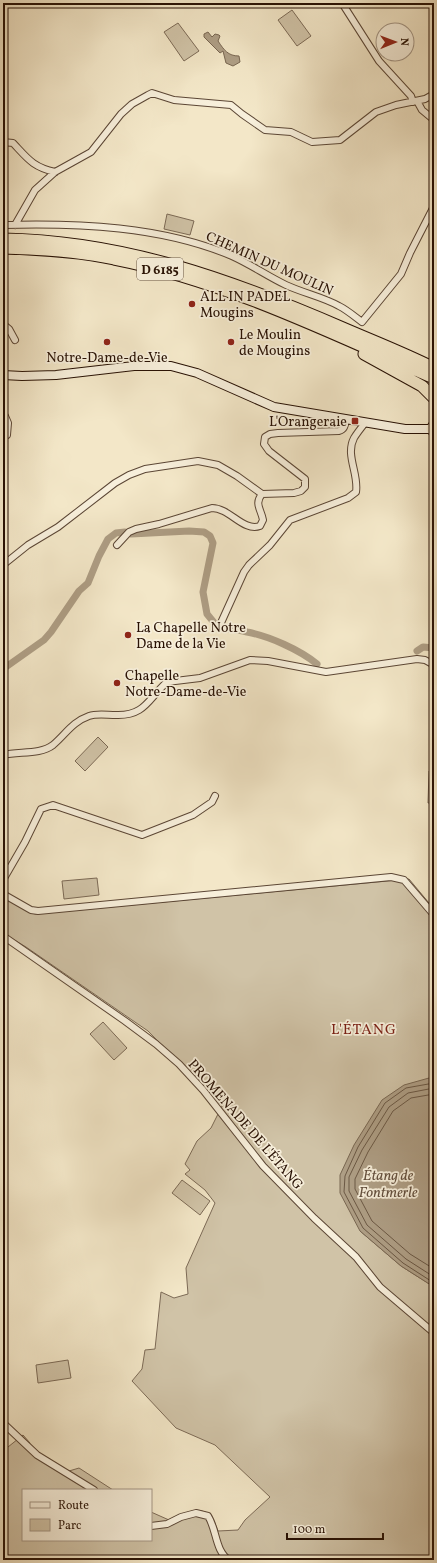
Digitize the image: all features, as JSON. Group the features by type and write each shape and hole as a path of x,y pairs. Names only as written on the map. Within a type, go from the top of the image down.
{"highway":[{"name":"D 6185","path":"3,239 41,241 102,248 150,258 200,272 291,306 432,366"},
{"name":"D 6185","path":"3,248 50,250 89,254 148,266 197,280 309,324 434,378"},
{"path":"309,324 422,386 434,398"}],"main road":[{"path":"3,375 56,375 134,366 171,366 197,373 274,407 405,429 433,428"}],"street":[{"path":"342,3 379,62 422,110 434,120"},
{"path":"15,225 35,190 55,172 91,152 121,114 132,104 148,94 152,93 174,100 231,105 265,130 291,132 312,142 340,140 376,112 396,105 425,99 434,94"},
{"path":"3,142 13,143 33,164 42,169 55,172"},
{"name":"CHEMIN DU MOULIN","path":"3,225 88,226 140,231 198,244 232,256 286,285 339,306 362,322 401,274 434,206"},
{"path":"3,324 9,329 15,340"},
{"path":"3,415 8,423 6,435"},
{"path":"3,565 28,545 58,527 115,483 129,475 145,469 198,461 218,465 238,476 262,494 301,491 306,487 306,480 269,451 264,444 265,437 270,434 278,433 339,431 343,430 346,419"},
{"path":"220,625 244,572 249,565 270,546 290,520 348,498 356,492 357,484 350,452 353,440 365,423"},
{"path":"117,545 127,534 136,529 159,524 212,508 218,508 225,511 247,525 255,528 262,524 263,520 258,507 258,499 262,494"},
{"path":"3,755 16,752 38,751 53,745 75,723 90,715 122,715 140,711 167,682 200,678 250,660 268,661 326,672 417,659 425,660 434,665"},
{"path":"3,880 25,842 41,809 46,806 53,805 142,834 193,815 212,802 215,796"},
{"path":"3,894 31,910 38,911 391,877 404,880 434,915"},
{"name":"PROMENADE DE L'ÉTANG","path":"3,936 125,1021 156,1044 179,1064 203,1090 263,1166 314,1218 356,1257 380,1287 434,1333"},
{"path":"3,1423 38,1455 92,1489"},
{"path":"152,1526 167,1524 181,1517 196,1513 208,1516 213,1523 223,1556 229,1560"}],"green space":[{"path":"292,10 311,36 297,46 278,20"},
{"path":"178,23 199,51 184,61 164,32"},
{"path":"167,214 194,221 190,235 164,229"},
{"path":"98,737 108,747 85,771 75,761"},
{"path":"429,771 434,771 434,803 428,803"},
{"path":"97,878 99,895 64,899 62,881"},
{"path":"409,879 434,909 434,1277 360,1231 401,1266 434,1287 434,1560 3,1560 3,1451 23,1435 30,1443 29,1445 42,1456 69,1471 79,1468 111,1489 22,1489 22,1541 152,1541 152,1512 169,1520 192,1511 204,1512 209,1514 213,1519 218,1531 238,1530 245,1520 270,1497 215,1445 176,1428 132,1381 142,1369 145,1350 155,1349 161,1292 174,1298 188,1294 186,1268 215,1203 205,1190 185,1174 190,1170 185,1164 197,1141 211,1128 222,1106 148,1031 26,947 3,933 3,897 35,914"},
{"path":"103,1022 127,1048 114,1060 90,1034"},
{"path":"182,1180 210,1201 200,1215 172,1193"},
{"path":"68,1360 71,1378 38,1383 36,1365"}],"water":[{"path":"208,32 212,37 215,34 219,35 218,41 222,47 229,54 239,56 240,62 233,66 226,63 223,51 220,53 204,37 204,34"},
{"name":"Étang de Fontmerle","path":"429,1078 434,1079 434,1287 401,1266 360,1231 340,1193 340,1175 354,1145 382,1100 404,1085"}],"waterway":[{"path":"3,669 44,640 51,632 79,591 88,583 108,539 116,533 125,532 131,534 189,531 204,532 210,536 213,543 203,592 207,614 216,625"},
{"path":"222,628 256,634 274,640 302,654 317,664"},
{"path":"417,651 423,647 434,648"}],"place":[{"name":"ALL IN PADEL Mougins","path":"192,304"},
{"name":"Notre-Dame-de-Vie","path":"107,342"},
{"name":"Le Moulin de Mougins","path":"231,342"},
{"name":"L'Orangeraie","path":"355,421"},
{"name":"La Chapelle Notre Dame de la Vie","path":"128,635"},
{"name":"Chapelle Notre-Dame-de-Vie","path":"117,683"}],"district":[{"name":"L'ÉTANG","path":"364,1029"}]}
